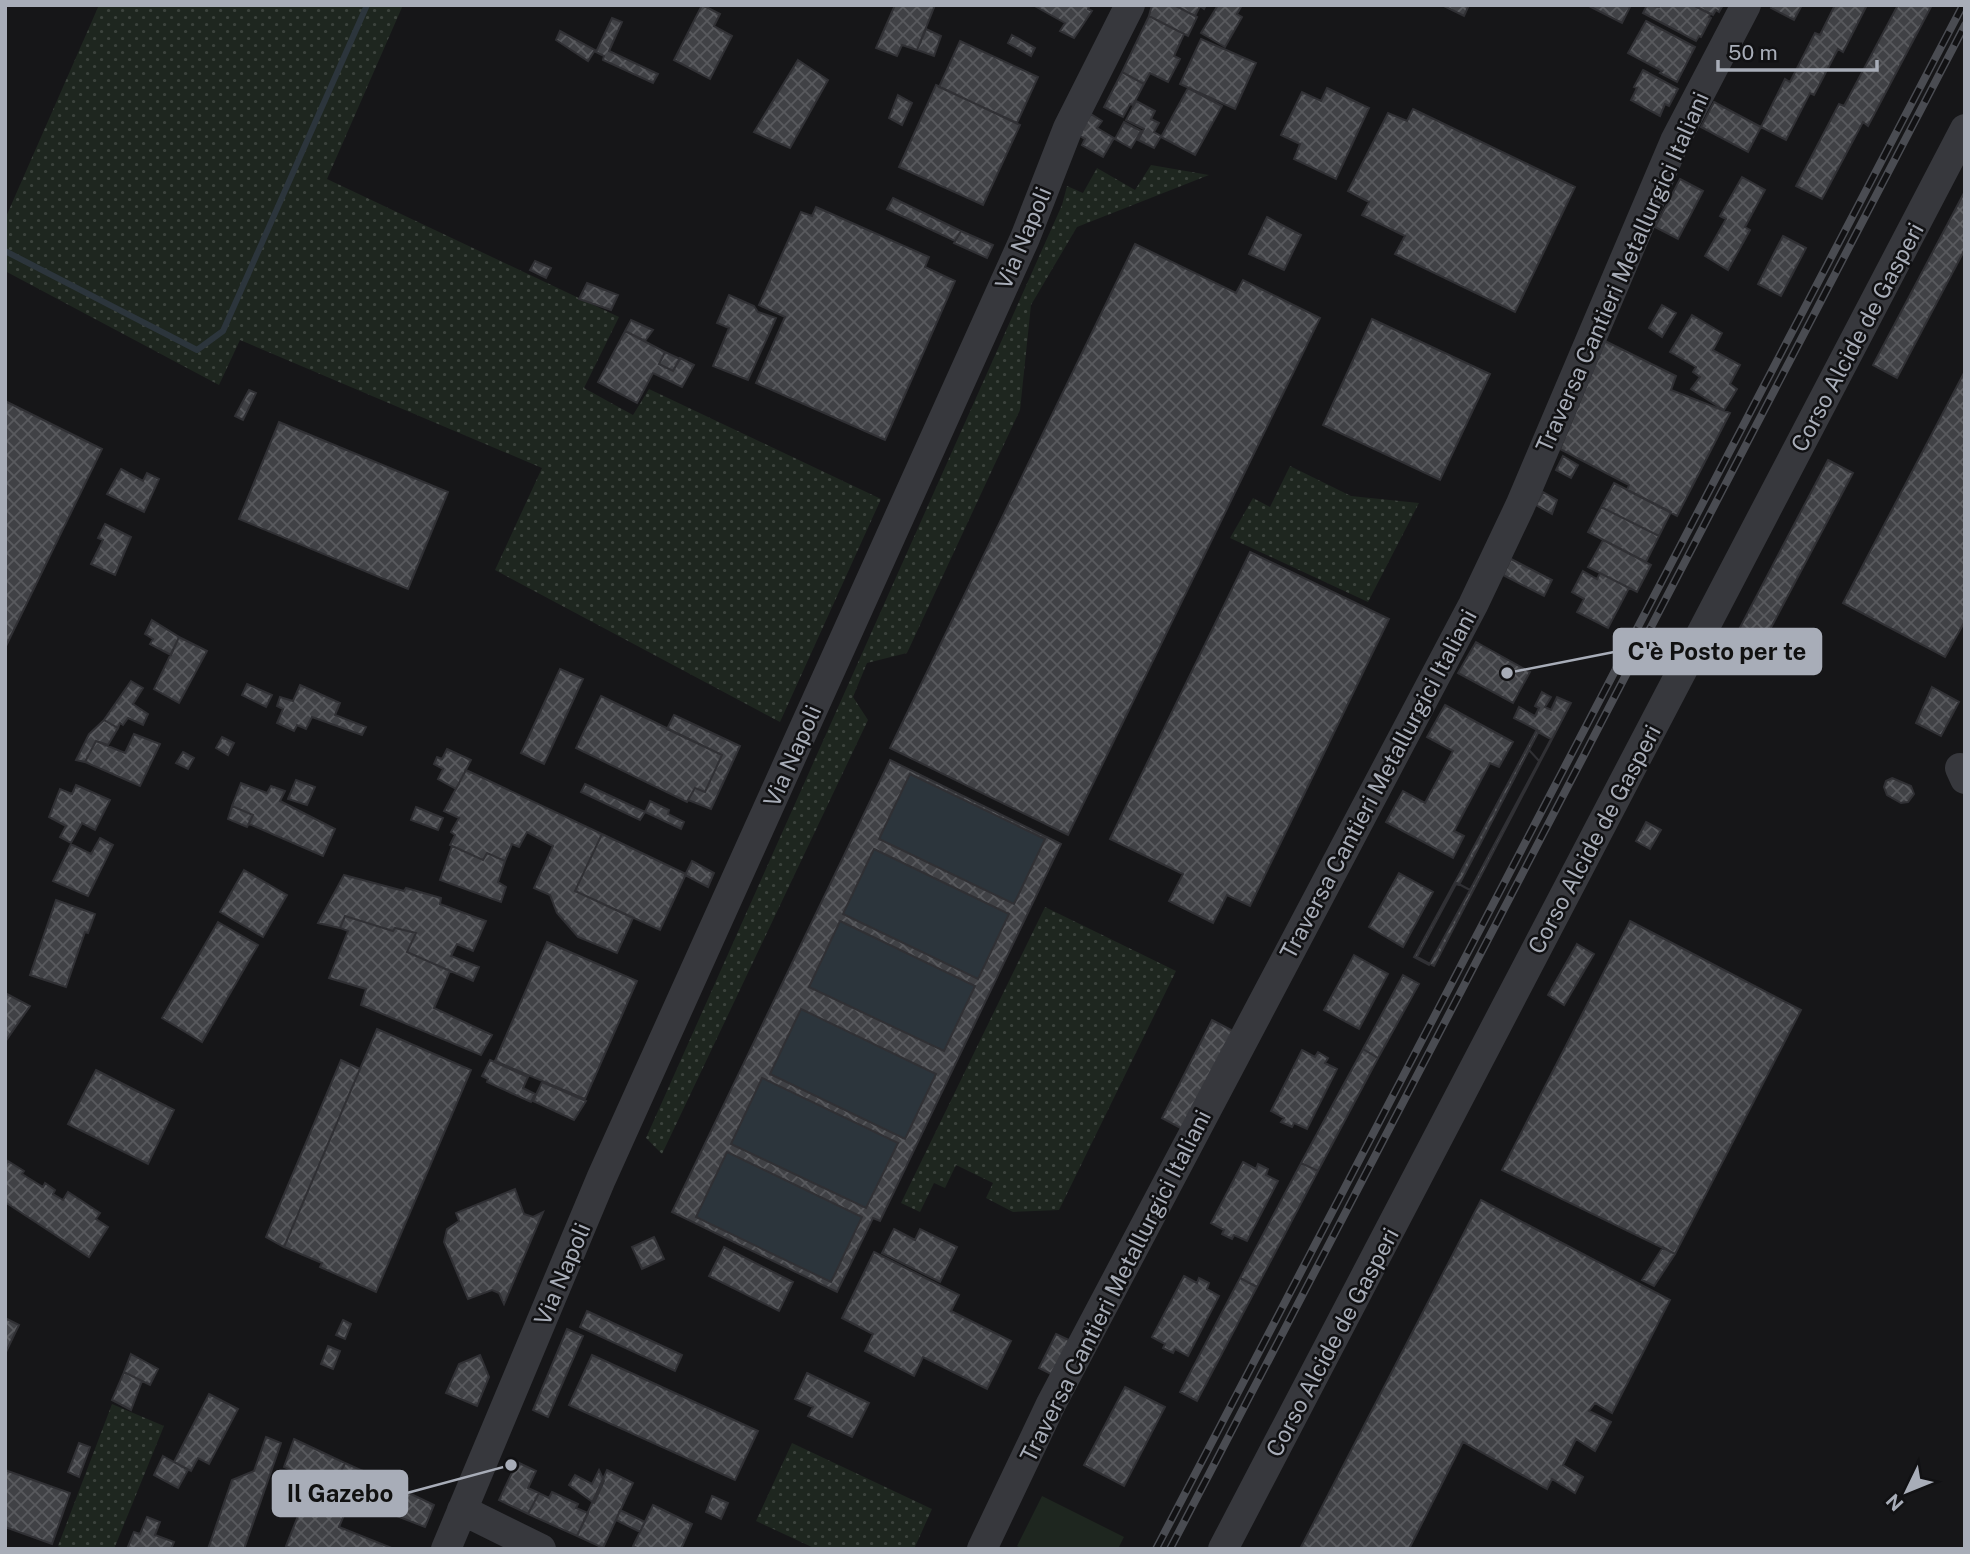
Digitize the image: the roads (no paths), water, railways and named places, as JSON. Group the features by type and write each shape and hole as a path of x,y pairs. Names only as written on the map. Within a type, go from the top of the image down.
{"street":[{"name":"Via Napoli","path":"446,1549 607,1166 1025,238 1068,128 1130,5"},
{"name":"Traversa Cantieri Metallurgici Italiani","path":"982,1549 1051,1404 1473,605 1520,506 1675,141 1746,5"},
{"name":"Corso Alcide de Gasperi","path":"1223,1549 1965,129"},
{"path":"462,1510 541,1549"}],"waterway":[{"path":"5,251 197,350 223,331 367,5"}],"railway":[{"path":"1156,1549 1963,5"},
{"path":"1170,1549 1965,25"}],"place":[{"name":"C'è Posto per te","path":"1507,673"},
{"name":"Il Gazebo","path":"511,1465"}]}
